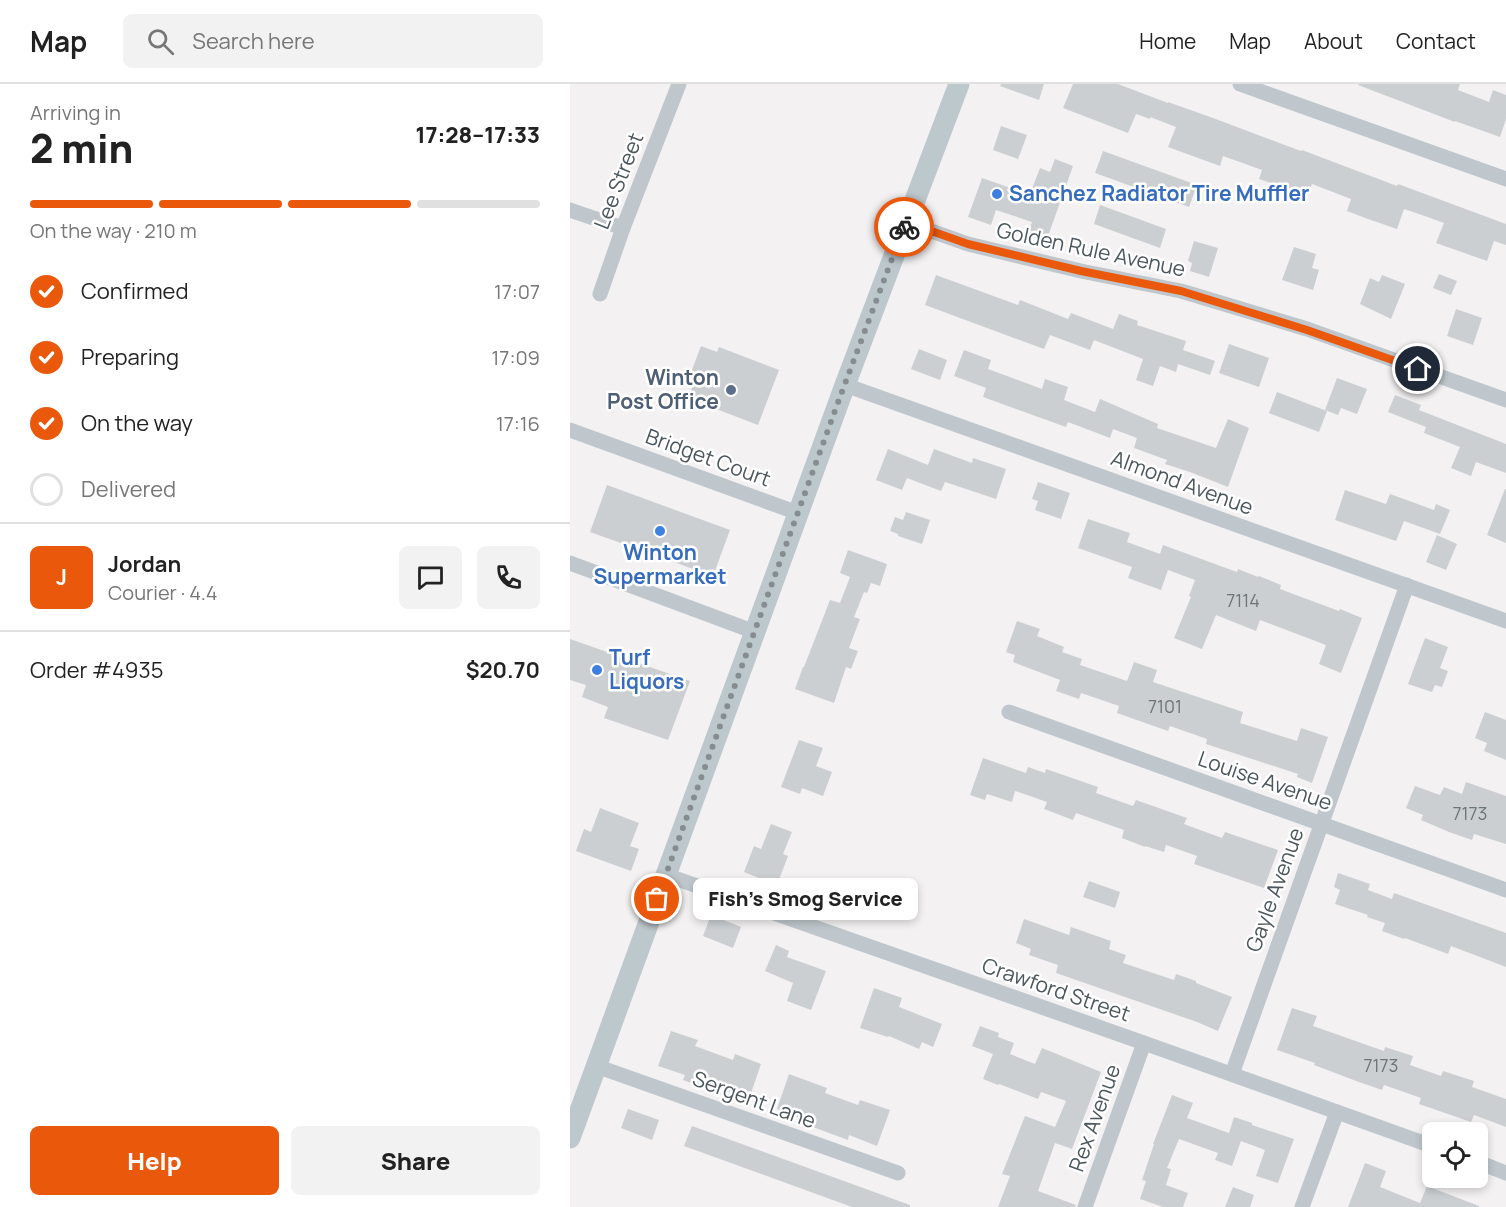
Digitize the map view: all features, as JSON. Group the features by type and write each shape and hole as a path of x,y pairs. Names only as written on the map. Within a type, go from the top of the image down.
{"main road":[{"path":"570,1138 845,385 959,84"}],"street":[{"name":"Lee Street","path":"600,294 679,84"},
{"path":"1240,84 1506,179"},
{"path":"570,210 623,228"},
{"name":"Golden Rule Avenue","path":"906,222 968,244 1191,294 1307,330 1506,400"},
{"name":"Almond Avenue","path":"845,385 1506,621"},
{"name":"Bridget Court","path":"570,430 798,513"},
{"path":"570,562 755,632"},
{"name":"Gayle Avenue","path":"1232,1074 1407,585"},
{"name":"Louise Avenue","path":"1009,712 1506,890"},
{"name":"Crawford Street","path":"666,875 1422,1142"},
{"name":"Rex Avenue","path":"1085,1207 1144,1043"},
{"name":"Sergent Lane","path":"597,1066 898,1173"},
{"path":"1302,1207 1337,1112"},
{"path":"1488,1166 1506,1173"}],"building":[{"path":"1001,84 1044,84 1039,100 1000,86"},
{"path":"1073,84 1118,84 1506,224 1506,245 1494,241 1487,261 1436,243 1444,223 1419,214 1404,209 1397,229 1347,211 1351,199 1312,184 1307,196 1259,179 1262,170 1223,156 1220,166 1168,147 1176,127 1150,117 1150,119 1136,114 1128,133 1063,108"},
{"path":"1359,84 1460,84 1458,90 1489,102 1493,90 1506,95 1506,119 1500,137"},
{"path":"1001,126 1027,135 1018,159 993,150"},
{"path":"1103,151 1197,185 1189,207 1095,173"},
{"path":"1055,159 1073,166 1047,239 1028,232 1032,222 996,210 991,225 968,217 982,178 1008,187 1007,191 1028,199 1040,168 1050,172"},
{"path":"1100,205 1166,229 1160,248 1094,224"},
{"path":"1194,241 1218,248 1209,277 1190,271 1192,263 1188,261"},
{"path":"1294,247 1316,254 1312,268 1319,270 1313,290 1282,280"},
{"path":"1439,274 1457,281 1451,295 1433,288"},
{"path":"936,275 1018,305 1020,300 1068,319 1071,313 1113,329 1119,314 1138,321 1137,325 1186,341 1183,350 1215,361 1210,375 1178,364 1176,372 1160,366 1153,386 1136,380 1143,359 1094,340 1090,350 1050,335 1044,349 925,305"},
{"path":"1382,275 1405,284 1391,319 1360,304 1370,278 1379,282"},
{"path":"1456,309 1482,318 1473,345 1447,336"},
{"path":"1229,344 1269,358 1259,387 1219,373"},
{"name":"Winton Post Office","path":"701,346 717,352 719,347 779,370 758,425 698,402 700,398 689,395 693,385 687,383"},
{"path":"919,349 947,360 940,380 911,369"},
{"path":"964,350 991,360 988,369 1042,389 1045,379 1068,387 1064,400 1095,412 1100,399 1158,424 1157,428 1216,448 1228,419 1249,428 1228,487 1165,464 1167,460 1134,448 1137,438 1113,429 1110,438 1068,422 1066,427 983,397 986,388 954,376"},
{"path":"1337,378 1367,389 1357,414 1341,408 1338,415 1325,410"},
{"path":"1277,392 1327,411 1319,432 1269,413"},
{"path":"1395,395 1421,405 1419,410 1506,444 1506,473 1476,462 1471,476 1451,468 1460,447 1424,433 1426,427 1388,412"},
{"path":"888,449 928,465 934,449 972,463 973,458 1006,469 996,499 945,482 941,491 907,478 902,490 876,480"},
{"path":"1038,482 1070,493 1061,519 1035,510 1038,501 1032,499"},
{"name":"Winton Supermarket","path":"607,485 730,530 713,576 590,532"},
{"path":"1506,489 1506,543 1487,535"},
{"path":"1345,490 1386,504 1390,494 1434,510 1436,504 1450,510 1440,534 1404,521 1396,541 1335,520"},
{"path":"906,512 930,520 922,544 890,531 895,517 903,520"},
{"path":"1088,519 1130,533 1127,542 1160,554 1163,545 1237,572 1238,569 1259,576 1281,585 1280,589 1362,618 1341,673 1319,664 1326,645 1260,620 1256,631 1216,615 1202,649 1174,638 1191,597 1189,596 1195,580 1168,570 1161,590 1128,578 1132,567 1078,548"},
{"path":"1437,535 1457,544 1446,570 1426,562"},
{"path":"848,550 887,564 880,586 871,583 867,593 864,592 854,617 860,619 849,648 858,651 851,669 846,667 834,703 795,689 830,600 840,603 850,577 840,573"},
{"path":"1017,621 1040,629 1037,636 1064,647 1062,652 1082,659 1080,665 1127,681 1134,662 1157,670 1153,682 1243,712 1240,723 1297,741 1301,728 1328,737 1312,783 1297,777 1298,774 1206,744 1207,739 1170,726 1168,731 1117,713 1119,706 1081,693 1079,699 1056,691 1060,680 1013,662 1015,655 1006,652"},
{"path":"1425,638 1448,647 1440,668 1448,671 1442,687 1435,685 1432,692 1408,684"},
{"path":"570,639 690,681 668,740 604,718 608,707 582,697 586,685 570,680"},
{"path":"1485,712 1506,720 1506,760 1484,751 1487,743 1475,738"},
{"path":"799,740 823,748 816,766 832,772 823,796 802,788 800,794 781,787"},
{"path":"983,758 1026,773 1028,767 1045,773 1046,769 1098,787 1096,793 1133,806 1136,800 1187,818 1184,824 1222,838 1225,832 1278,850 1264,888 1194,864 1197,856 1166,845 1164,852 1145,847 1122,838 1124,830 1076,813 1073,820 1044,809 1047,802 1015,791 1012,802 987,794 985,800 970,795"},
{"path":"1466,782 1506,796 1506,844 1474,834 1472,840 1449,832 1421,820 1423,815 1406,808 1415,786 1440,795 1444,787 1462,794"},
{"path":"600,808 639,823 630,846 639,849 631,871 576,851 584,829 591,832"},
{"path":"771,824 792,832 783,854 788,856 777,885 744,872 754,846 761,849"},
{"path":"1338,873 1370,884 1368,890 1392,899 1394,893 1506,933 1506,967 1451,946 1448,954 1382,931 1385,923 1335,904 1340,890 1334,887"},
{"path":"1089,881 1120,892 1115,908 1083,897"},
{"path":"711,915 741,927 733,948 703,936"},
{"path":"1024,919 1069,935 1071,927 1111,941 1109,949 1126,955 1123,963 1174,980 1176,974 1232,997 1218,1031 1056,973 1058,965 1029,955 1031,949 1016,943"},
{"path":"776,945 789,951 787,957 826,971 811,1010 787,1001 793,983 765,971"},
{"path":"874,988 902,998 899,1007 942,1024 933,1047 922,1042 919,1049 889,1036 860,1028"},
{"path":"1292,1008 1317,1016 1313,1026 1384,1051 1385,1047 1413,1056 1410,1065 1441,1076 1443,1071 1474,1081 1472,1087 1506,1099 1506,1127 1474,1115 1471,1122 1419,1104 1421,1098 1384,1085 1382,1090 1277,1050"},
{"path":"980,1026 999,1033 998,1037 1014,1043 1010,1054 1035,1064 1042,1048 1101,1072 1072,1149 1055,1143 1038,1191 1076,1205 1075,1207 998,1207 1010,1176 1002,1174 1025,1116 1055,1127 1066,1101 1041,1092 1038,1099 983,1079 993,1054 972,1046"},
{"path":"671,1031 698,1040 695,1046 733,1060 735,1054 761,1064 749,1099 722,1089 721,1094 683,1080 685,1075 658,1066"},
{"path":"789,1074 827,1088 825,1093 858,1105 860,1100 890,1110 877,1146 849,1135 848,1140 810,1126 811,1122 777,1109"},
{"path":"1172,1095 1193,1103 1187,1118 1229,1133 1234,1117 1294,1139 1278,1183 1256,1176 1265,1150 1241,1141 1232,1166 1215,1160 1218,1153 1179,1139 1167,1168 1171,1169 1166,1185 1188,1193 1183,1207 1163,1207 1140,1199 1146,1181 1142,1180 1153,1144"},
{"path":"628,1109 659,1120 652,1140 621,1128"},
{"path":"692,1126 910,1205 910,1207 852,1207 684,1146"},
{"path":"1365,1163 1386,1171 1380,1187 1420,1203 1426,1188 1432,1188 1479,1206 1479,1207 1348,1207"},
{"path":"1233,1187 1254,1195 1250,1207 1225,1207"}],"way so far":[{"path":"657,899 904,227"}],"place":[{"name":"Sanchez Radiator Tire Muffler","path":"997,194"},
{"name":"Winton Post Office","path":"731,390"},
{"name":"Winton Supermarket","path":"660,531"},
{"name":"Turf Liquors","path":"597,670"},
{"name":"Fish's Smog Service","path":"657,899"}],"route":[{"path":"904,227 906,222 968,244 1081,271 1181,291 1307,330 1418,369"}]}
